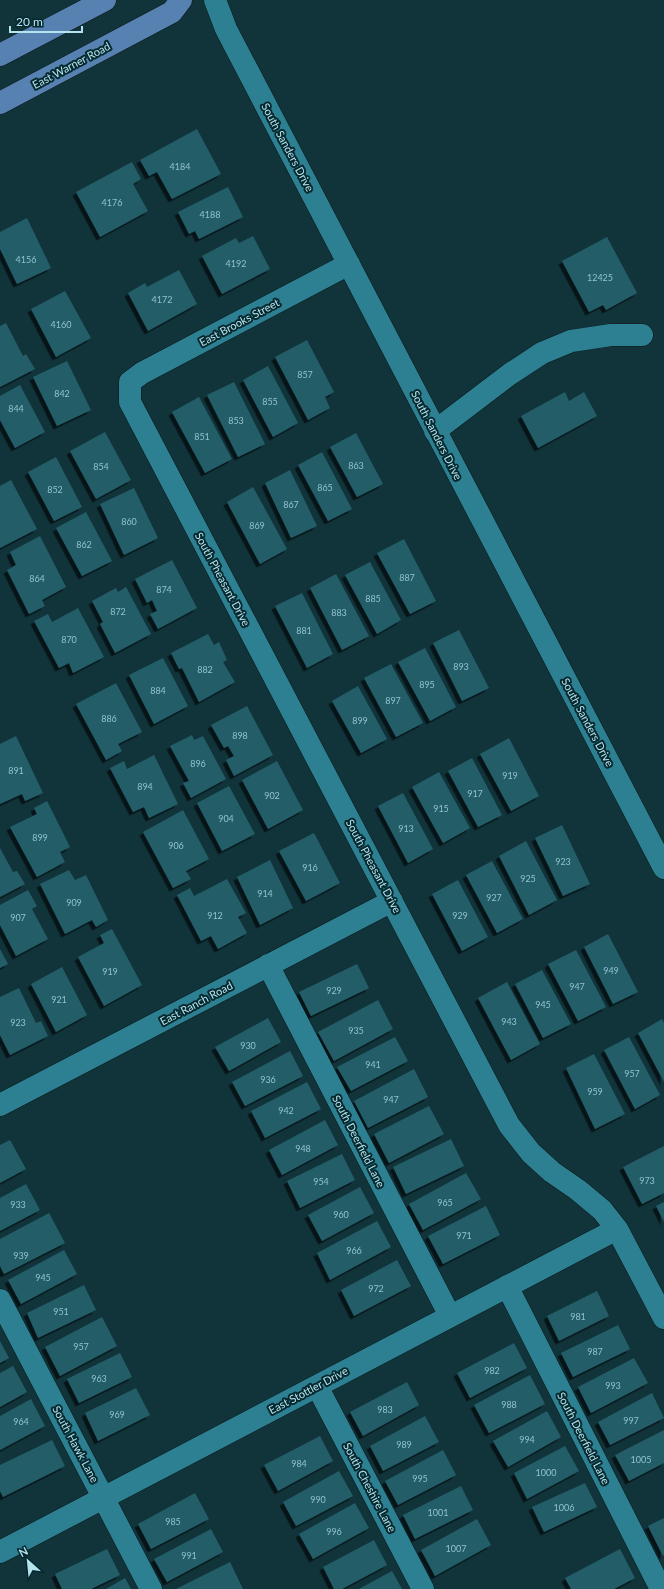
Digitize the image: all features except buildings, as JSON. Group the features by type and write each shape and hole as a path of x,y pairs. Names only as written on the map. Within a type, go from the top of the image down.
{"main road":[{"path":"0,55 105,0"},
{"name":"East Warner Road","path":"0,103 172,12 181,0"}],"street":[{"name":"South Sanders Drive","path":"215,0 226,29 664,868"},
{"name":"East Brooks Street","path":"130,382 142,373 349,264"},
{"path":"435,431 510,374 542,354 571,341 611,335 642,335"},
{"name":"South Pheasant Drive","path":"130,382 130,402 509,1125 531,1153 552,1172 578,1190 602,1210 617,1229 664,1318"},
{"name":"East Ranch Road","path":"0,1104 392,901"},
{"name":"South Deerfield Lane","path":"268,965 450,1316"},
{"name":"East Stottler Drive","path":"0,1552 617,1229"},
{"name":"South Deerfield Lane","path":"507,1286 661,1589"},
{"name":"South Hawk Lane","path":"0,1300 152,1589"},
{"name":"South Cheshire Lane","path":"317,1386 423,1589"}]}
